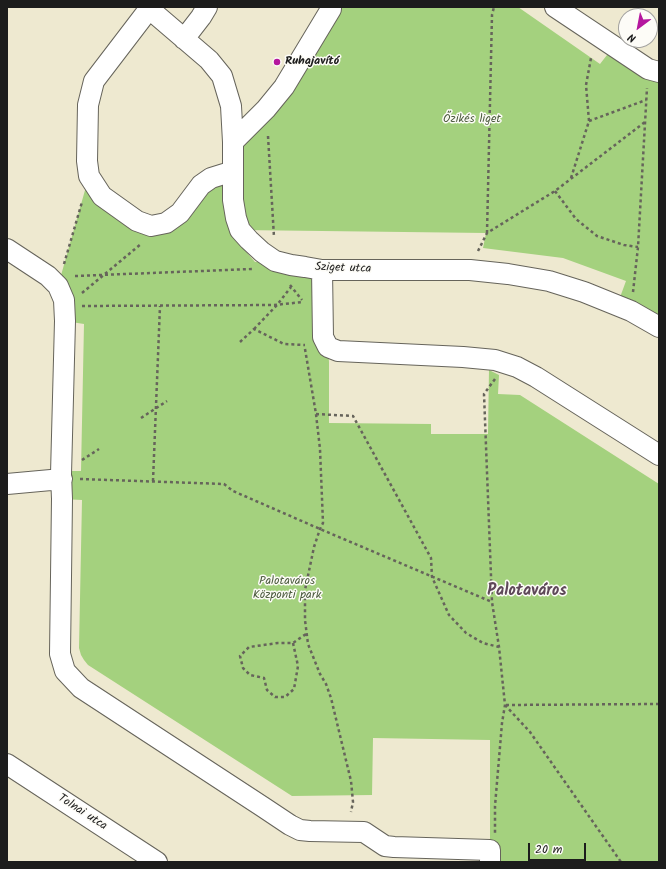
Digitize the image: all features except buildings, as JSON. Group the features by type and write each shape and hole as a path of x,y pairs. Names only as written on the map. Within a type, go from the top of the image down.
{"street":[{"path":"184,39 207,7"},
{"path":"233,142 266,109 284,87 331,7"},
{"path":"555,7 653,71"},
{"path":"148,8 94,81 88,105 87,161 89,176 102,196 137,220 150,226 166,223 180,213 201,185 211,178 227,173 233,173"},
{"name":"Sziget utca","path":"148,8 209,60 222,76 231,106 233,142 233,200 236,218 240,230 262,252 275,260 292,265 322,270 470,270 508,274 549,281 584,292 631,311 659,327"},
{"path":"7,248 48,276 58,286 64,300 65,321 61,474 60,654 65,671 81,688 290,825 300,830 356,832 385,846 394,847 490,850 490,862"},
{"path":"322,270 323,337 328,347 338,351 495,360 517,367 536,377 659,454"},
{"path":"7,484 62,479"},
{"name":"Tolnai utca","path":"7,764 156,862"}],"path":[{"path":"470,270 487,233 492,15 494,7"},
{"path":"570,179 589,121 586,85 591,58"},
{"path":"631,311 638,247 646,100 653,71"},
{"path":"589,121 646,100"},
{"path":"58,286 68,277 264,268 275,260 266,109"},
{"path":"487,233 555,191 645,122"},
{"path":"58,286 89,176"},
{"path":"555,191 576,219 597,236 624,245 638,247"},
{"path":"76,297 143,242"},
{"path":"82,306 277,305 304,302"},
{"path":"240,342 277,305"},
{"path":"153,481 160,306"},
{"path":"254,328 284,344 305,346"},
{"path":"305,338 320,449 323,523 314,547 305,590 304,620 308,644 331,698 350,780 356,832"},
{"path":"495,360 498,375 484,394 492,602 505,704 496,798 496,838"},
{"path":"141,418 167,401"},
{"path":"316,414 353,416 431,558 432,577 449,615 466,633 483,643 498,648"},
{"path":"62,479 224,484 233,491 492,602"},
{"path":"293,643 298,666 294,689 285,697 275,696 266,690 264,678 250,676 243,668 240,656 248,646 278,642 293,643 306,634"},
{"path":"505,704 659,704"},
{"path":"505,704 530,732 621,862"}],"green space":[{"name":"Őzikés liget","path":"335,7 518,7 600,64 614,46 659,77 659,327 619,300 626,281 563,258 483,248 486,233 240,230 233,142"},
{"name":"Palotaváros Központi park","path":"89,176 151,226 227,176 234,234 255,262 275,261 322,270 329,362 329,423 431,424 431,434 488,434 489,370 499,375 498,394 520,395 659,484 659,862 490,862 490,740 373,738 372,795 292,796 88,665 81,655 79,648 82,500 62,499 67,471 81,471 84,324 65,321 58,286"}],"place":[{"name":"Ruhajavító","path":"277,62"}],"district":[{"name":"Palotaváros","path":"527,592"}]}
